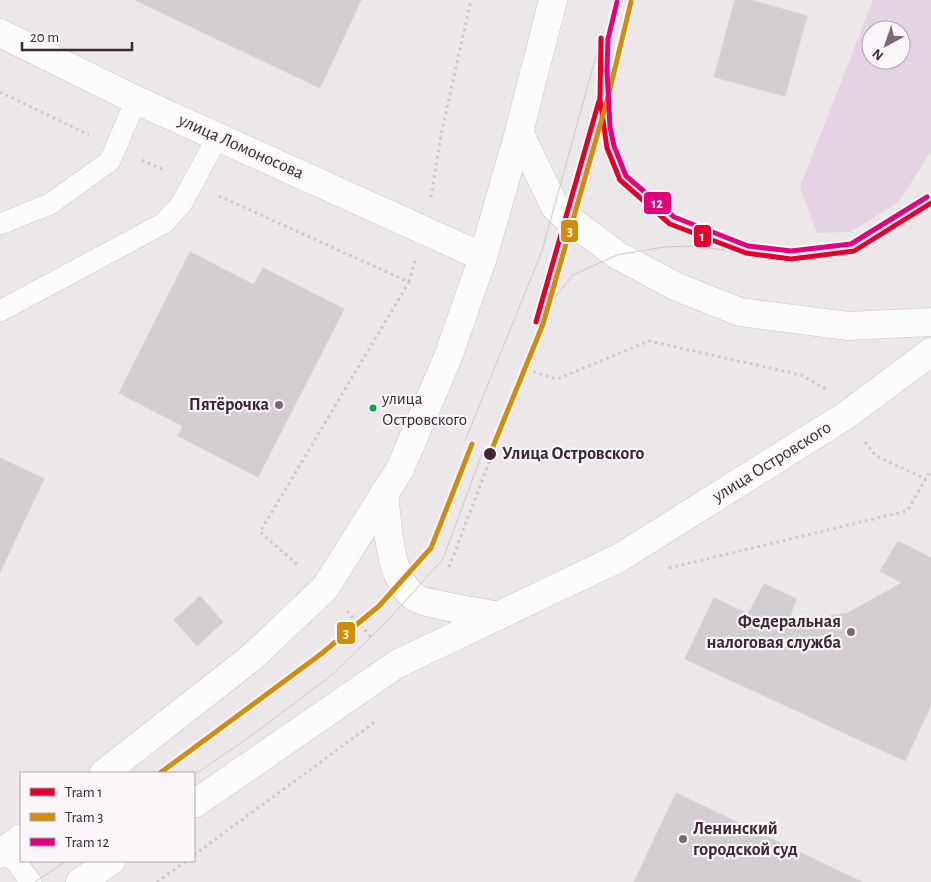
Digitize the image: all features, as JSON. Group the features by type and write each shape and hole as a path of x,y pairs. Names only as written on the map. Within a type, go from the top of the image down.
{"main road":[{"path":"105,772 251,658 325,588 400,469 448,357 483,257 519,132 553,0"},
{"name":"улица Ломоносова","path":"0,33 136,100 483,257"},
{"path":"519,132 555,207 566,218 617,255 677,287 740,312 848,326 931,322"},
{"name":"улица Островского","path":"195,803 397,664 619,558 845,416 931,352"},
{"path":"384,493 391,550 401,582 416,599 500,616"},
{"path":"80,882 110,862"}],"lane":[{"path":"0,224 50,204 110,161 136,100"},
{"path":"0,311 164,223 182,203 218,136"},
{"path":"9,847 31,882"}],"path":[{"path":"429,206 441,135 471,0"},
{"path":"0,92 192,184 409,282 260,532"},
{"path":"449,567 525,369 557,379 649,341 801,375 826,389"},
{"path":"659,570 907,511 931,470"},
{"path":"195,854 381,718"},
{"path":"157,882 185,862"}],"shaded area":[{"path":"873,0 931,0 931,151 899,202 850,232 817,233 800,187 861,31 861,70 911,70 911,20 865,20"}],"building":[{"path":"135,0 361,0 320,88"},
{"path":"735,0 751,0 807,16 785,96 714,77"},
{"path":"190,252 254,285 263,268 344,309 258,477 178,436 183,426 119,393"},
{"path":"0,458 44,479 0,572"},
{"path":"898,541 931,558 931,705 905,761 685,659 714,598 748,614 764,584 796,599 788,623 848,613 902,583 880,571"},
{"path":"200,596 223,622 197,646 174,620"},
{"path":"676,793 862,882 634,882"}],"tram line":[{"name":"12","path":"617,2 608,39 607,71 610,127 614,146 626,176 674,217 748,246 791,251 851,244 927,197"},
{"name":"3","path":"490,454 543,324 607,101 631,2"},
{"path":"465,441 542,251 601,38"},
{"name":"1","path":"601,38 600,99 607,148 620,180 670,224 746,253 791,259 854,251 931,203"},
{"name":"1","path":"536,322 599,101"},
{"path":"536,322 573,275 617,255 664,247 693,246 746,253"},
{"name":"3","path":"161,772 321,654 379,606 431,548 472,444"},
{"path":"195,774 255,733 333,674 390,618 443,559 483,451"},
{"path":"35,882 65,862"}],"place":[{"name":"Пятёрочка","path":"279,405"},
{"name":"улица Островского","path":"373,408"},
{"name":"Улица Островского","path":"490,454"},
{"name":"Федеральная налоговая служба","path":"851,632"},
{"name":"Ленинский городской суд","path":"683,839"}]}
